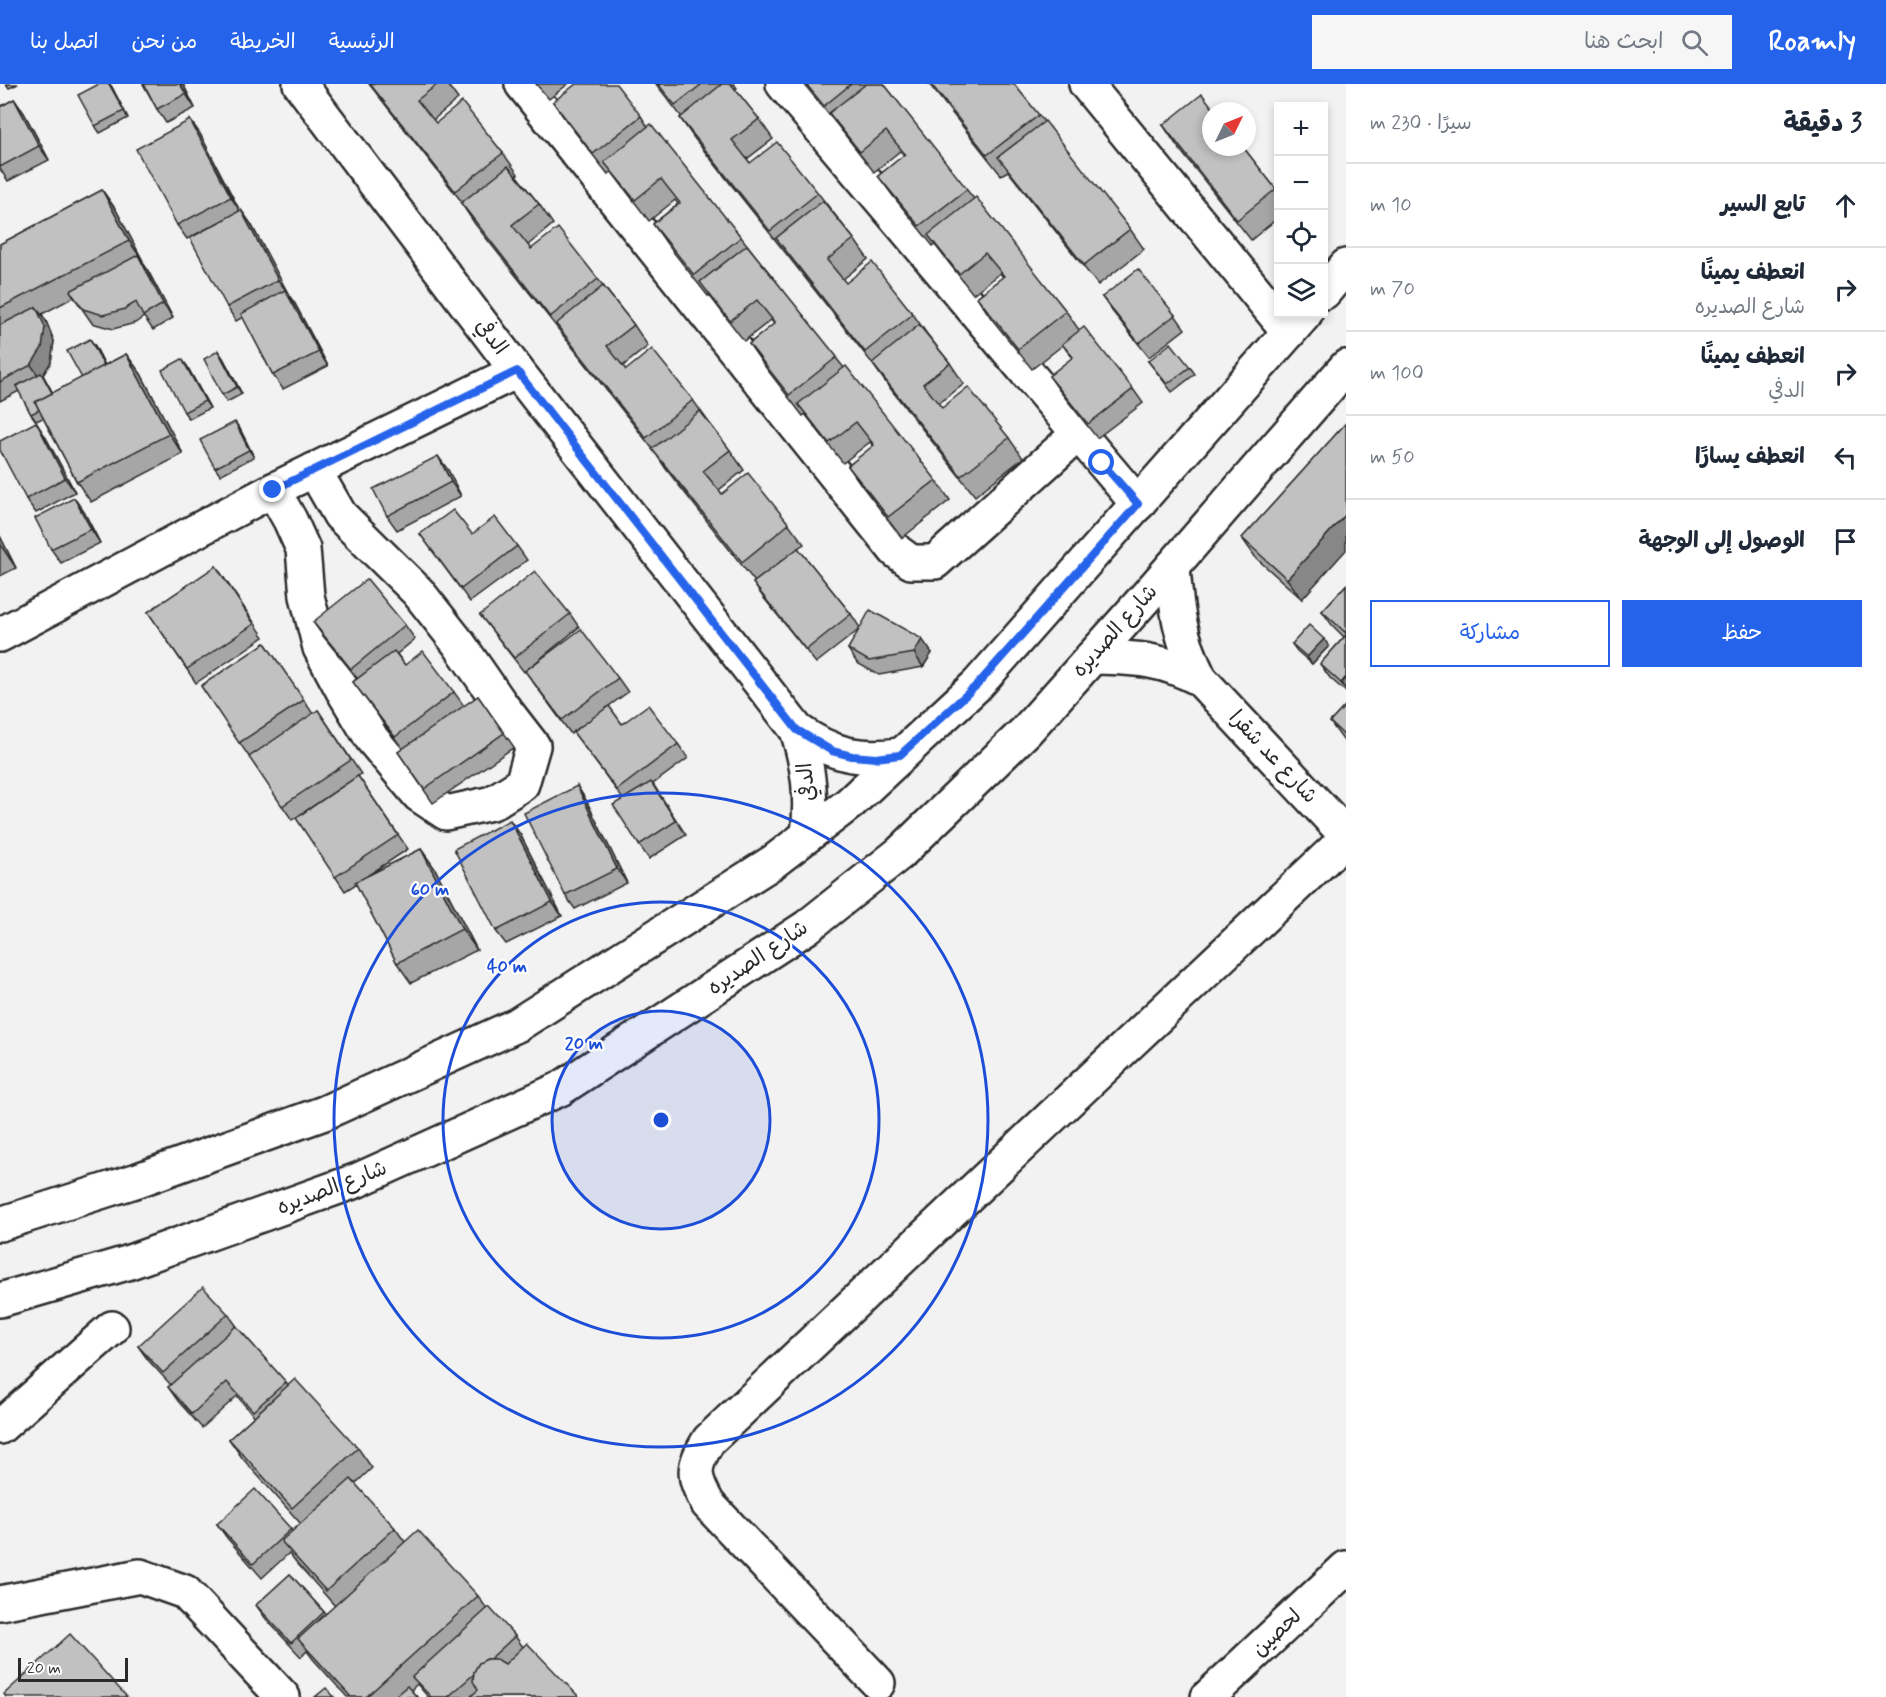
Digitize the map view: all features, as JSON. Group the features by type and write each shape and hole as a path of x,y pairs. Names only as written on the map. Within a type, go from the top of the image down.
{"main road":[{"name":"الدفي","path":"300,84 517,371 797,730 806,758 810,786 808,835"},
{"path":"522,84 896,551 911,562 934,562 1078,434"},
{"path":"783,84 1138,504"},
{"path":"0,1224 138,1180 324,1113 517,1025 773,862 849,803 978,684 1297,323 1086,84"},
{"path":"1328,286 1346,266"},
{"name":"شارع الصديره","path":"0,1300 127,1263 358,1180 560,1089 807,927 900,853 1026,731 1346,367"},
{"path":"0,635 273,490 517,371"},
{"path":"273,490 303,549 307,596 320,648 372,739 420,795 446,813 492,803 522,784 533,746 418,592 340,515 314,470"},
{"name":"شارع عد شقرا","path":"1173,566 1179,622 1186,651 1200,679 1346,837"},
{"name":"شارع عد شقرا","path":"1092,657 1144,658 1173,666 1200,679"},
{"name":"الدفي","path":"797,730 832,751 852,756 876,758 900,755"},
{"path":"878,1683 708,1504 696,1483 697,1460 710,1440 1346,837"},
{"path":"0,1427 112,1328"},
{"name":"لحصين","path":"1208,1697 1346,1568"},
{"path":"0,1604 140,1576 185,1592 283,1697"}],"building":[{"path":"99,84 109,84 124,111 95,126 78,95"},
{"path":"144,84 180,84 186,94 157,109"},
{"path":"370,84 438,84 417,100 436,123 462,102 503,153 455,191"},
{"path":"576,84 616,84 641,116 593,154 553,102"},
{"path":"658,84 702,84 675,105"},
{"path":"722,84 731,84 759,119 732,140 750,163 777,142 818,193 770,231 680,118"},
{"path":"806,84 851,84 824,106"},
{"path":"866,84 884,84 967,189 919,226 878,176 905,154 886,131 860,152 829,113"},
{"path":"931,84 1014,84 1039,115 987,155"},
{"path":"1202,94 1208,102 1202,102 1202,156 1250,156 1274,186 1274,191 1237,220 1163,125"},
{"path":"14,99 39,146 0,167 0,107"},
{"path":"190,120 231,197 177,225 136,149"},
{"path":"1045,121 1130,229 1084,265 998,157"},
{"path":"651,124 741,237 694,275 653,224 680,203 661,179 635,200 604,162"},
{"path":"508,166 539,204 512,225 531,249 558,228 598,279 550,317 461,203"},
{"path":"102,190 129,241 0,308 0,244"},
{"path":"976,197 1066,311 1018,349 977,297 1004,276 985,253 959,274 928,235"},
{"path":"823,201 854,239 827,260 846,283 872,262 913,314 865,352 776,238"},
{"path":"241,210 278,280 227,307 190,238"},
{"path":"747,245 837,357 789,395 749,344 775,323 757,300 730,321 700,282"},
{"path":"138,255 163,304 143,316 136,302 125,309 103,315 83,309 70,291"},
{"path":"1138,269 1175,315 1139,343 1102,297"},
{"path":"603,286 634,325 607,346 626,370 652,349 693,400 646,438 556,324"},
{"path":"285,290 319,352 273,375 241,314"},
{"path":"36,307 45,327 42,348 31,365 0,382 0,325"},
{"path":"919,325 950,363 923,384 942,408 968,387 1009,438 961,476 872,363"},
{"path":"1084,327 1133,389 1088,424 1049,376 1073,357 1062,344"},
{"path":"90,339 104,366 82,378 67,351"},
{"path":"1171,343 1190,367 1167,384 1148,361"},
{"path":"218,351 237,387 222,395 204,359"},
{"path":"126,354 169,434 77,482 35,402"},
{"path":"182,359 205,401 184,412 162,370"},
{"path":"846,366 936,480 888,517 848,466 874,445 856,422 829,443 798,404"},
{"path":"41,373 52,393 35,402 39,410 31,414 16,386"},
{"path":"700,411 730,450 703,471 722,494 748,473 789,524 742,562 652,449"},
{"path":"36,422 65,478 26,499 0,450 0,441"},
{"path":"235,422 249,450 215,468 200,440"},
{"path":"1346,423 1346,514 1287,579 1242,538"},
{"path":"438,456 451,482 387,516 373,489"},
{"path":"74,498 91,529 51,549 35,518"},
{"path":"453,510 472,534 495,517 517,546 461,589 420,534"},
{"path":"798,548 851,614 806,650 753,583"},
{"path":"216,566 254,624 187,669 148,612"},
{"path":"535,571 570,614 514,658 480,615"},
{"path":"367,579 405,625 351,669 313,622"},
{"path":"1346,585 1346,633 1322,611"},
{"path":"870,610 922,639 914,653 869,661 848,649"},
{"path":"1309,625 1324,639 1307,657 1292,644"},
{"path":"581,629 618,678 562,720 525,671"},
{"path":"1346,635 1346,677 1341,683 1320,664"},
{"path":"265,643 304,700 239,743 201,686"},
{"path":"394,651 405,665 423,651 454,692 395,737 353,682"},
{"path":"478,696 504,733 424,789 398,752"},
{"path":"648,705 678,744 617,790 573,732 609,706 622,724"},
{"path":"1346,705 1346,737 1330,722"},
{"path":"318,710 351,760 282,806 249,757"},
{"path":"358,776 398,835 335,877 296,818"},
{"path":"651,782 676,821 639,845 613,805"},
{"path":"577,786 617,869 565,895 524,813"},
{"path":"510,820 552,902 496,931 454,849"},
{"path":"421,849 462,929 397,963 355,882"},
{"path":"203,1287 228,1314 163,1373 138,1346"},
{"path":"236,1326 286,1382 253,1411 227,1382 192,1414 168,1387"},
{"path":"295,1379 358,1448 292,1508 229,1439"},
{"path":"351,1479 395,1528 326,1591 281,1541"},
{"path":"255,1489 291,1529 253,1564 217,1524"},
{"path":"418,1530 478,1596 366,1697 351,1697 298,1639"},
{"path":"290,1574 324,1612 291,1643 256,1605"},
{"path":"489,1607 515,1636 490,1659 479,1663 474,1674 448,1697 431,1697 412,1677"},
{"path":"70,1634 127,1697 6,1697 4,1694"},
{"path":"527,1643 579,1697 470,1697 478,1690 473,1681 474,1672 479,1663 487,1659 497,1659 505,1664"},
{"path":"407,1686 417,1697 394,1697"},
{"path":"326,1688 334,1697 315,1697"}],"route":[{"path":"273,490 517,371 797,730 832,751 876,758 900,755 978,684 1138,504 1102,463"}]}
